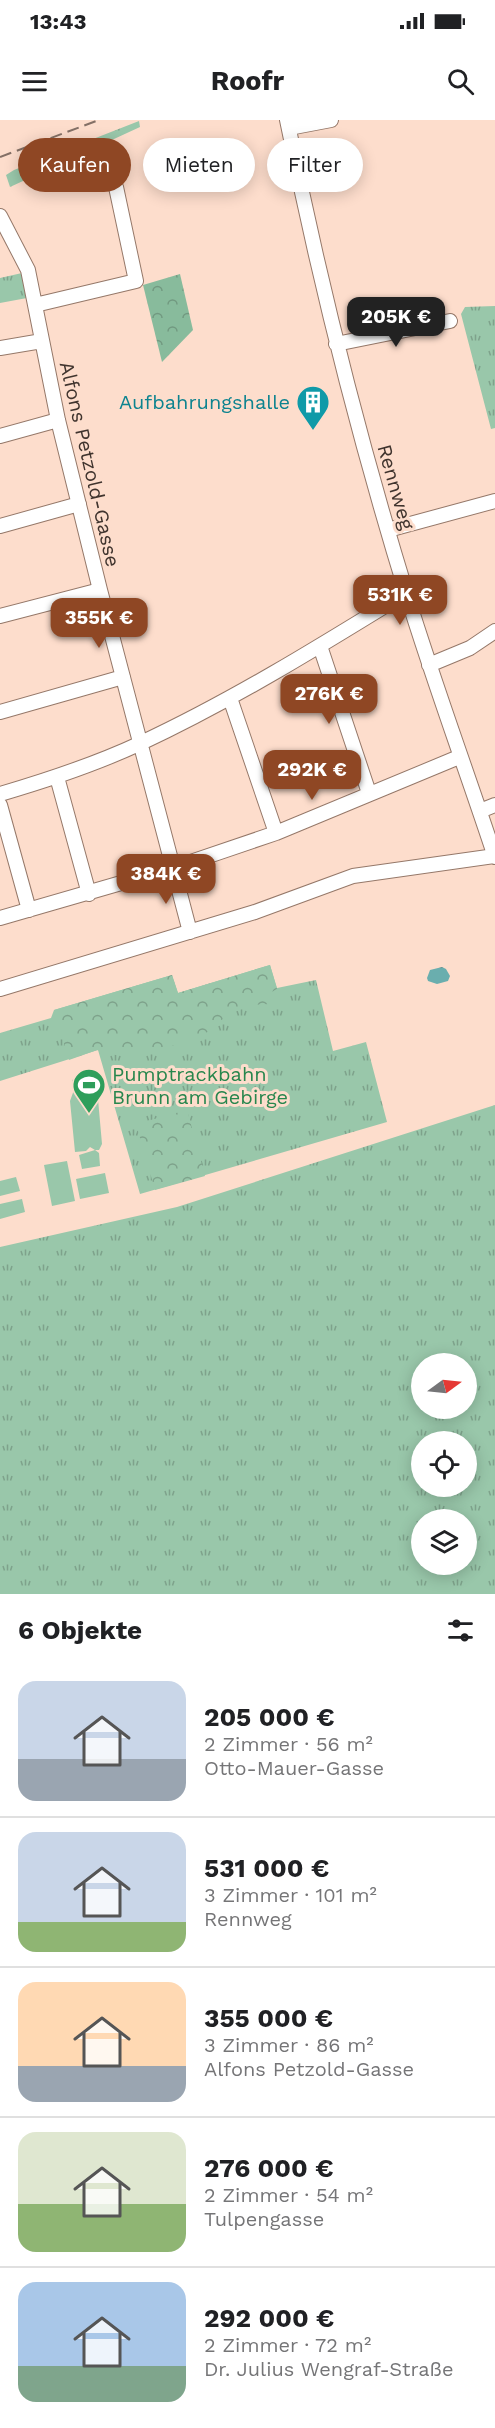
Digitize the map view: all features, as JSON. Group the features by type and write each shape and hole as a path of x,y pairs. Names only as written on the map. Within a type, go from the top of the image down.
{"street":[{"path":"288,124 330,120"},
{"name":"Rennweg","path":"288,124 336,344 388,530 459,757 495,856"},
{"path":"35,305 136,281 117,192"},
{"name":"Alfons Petzold-Gasse","path":"0,216 28,270 58,420 190,932"},
{"path":"336,344 450,321"},
{"path":"0,348 42,341"},
{"path":"0,436 58,420"},
{"path":"388,530 495,501"},
{"path":"0,526 79,504"},
{"path":"0,616 100,590"},
{"path":"0,794 57,777 140,743 230,698 406,593"},
{"path":"429,665 470,648 495,631"},
{"path":"320,646 369,794"},
{"path":"0,712 123,677"},
{"path":"230,698 276,833"},
{"path":"0,918 173,868 276,833 459,757"},
{"path":"57,777 88,894"},
{"path":"0,805 28,910"},
{"path":"480,811 495,806"},
{"path":"0,989 255,912 352,876 495,856"}],"green space":[{"path":"139,121 140,127 116,138 96,138"},
{"path":"18,168 18,183 10,187 6,175"},
{"path":"22,273 27,298 0,303 0,278"},
{"path":"180,274 193,330 162,362 143,285"},
{"path":"495,306 495,428 491,429 461,314 465,307"},
{"path":"270,965 277,988 316,980 333,1051 366,1042 387,1122 140,1194 98,1050 0,1081 0,1033 51,1018 54,1010 172,975 178,993"},
{"path":"270,965 277,989 270,993 271,1004 250,1005 226,1016 210,1031 175,1045 136,1055 116,1055 97,1050 69,1060 54,1010 172,975 178,993"},
{"name":"Pumptrackbahn Brunn am Gebirge","path":"84,1076 92,1080 91,1089 98,1099 102,1144 99,1150 90,1147 86,1151 75,1152 70,1101 74,1090 72,1080"},
{"path":"495,1105 495,1594 0,1594 0,1247 177,1207"},
{"path":"187,1110 205,1176 155,1190 136,1124"},
{"path":"95,1150 99,1153 100,1166 82,1169 79,1155"},
{"path":"67,1161 75,1201 52,1206 44,1165"},
{"path":"105,1173 109,1193 80,1199 76,1179"},
{"path":"16,1177 20,1191 0,1196 0,1181"},
{"path":"22,1199 25,1212 0,1219 0,1204"}],"water":[{"path":"442,967 450,976 448,981 437,984 428,981 430,970"}],"railway":[{"path":"0,157 99,120"}],"place":[{"name":"Aufbahrungshalle","path":"313,431"},
{"name":"Pumptrackbahn Brunn am Gebirge","path":"89,1114"}]}
